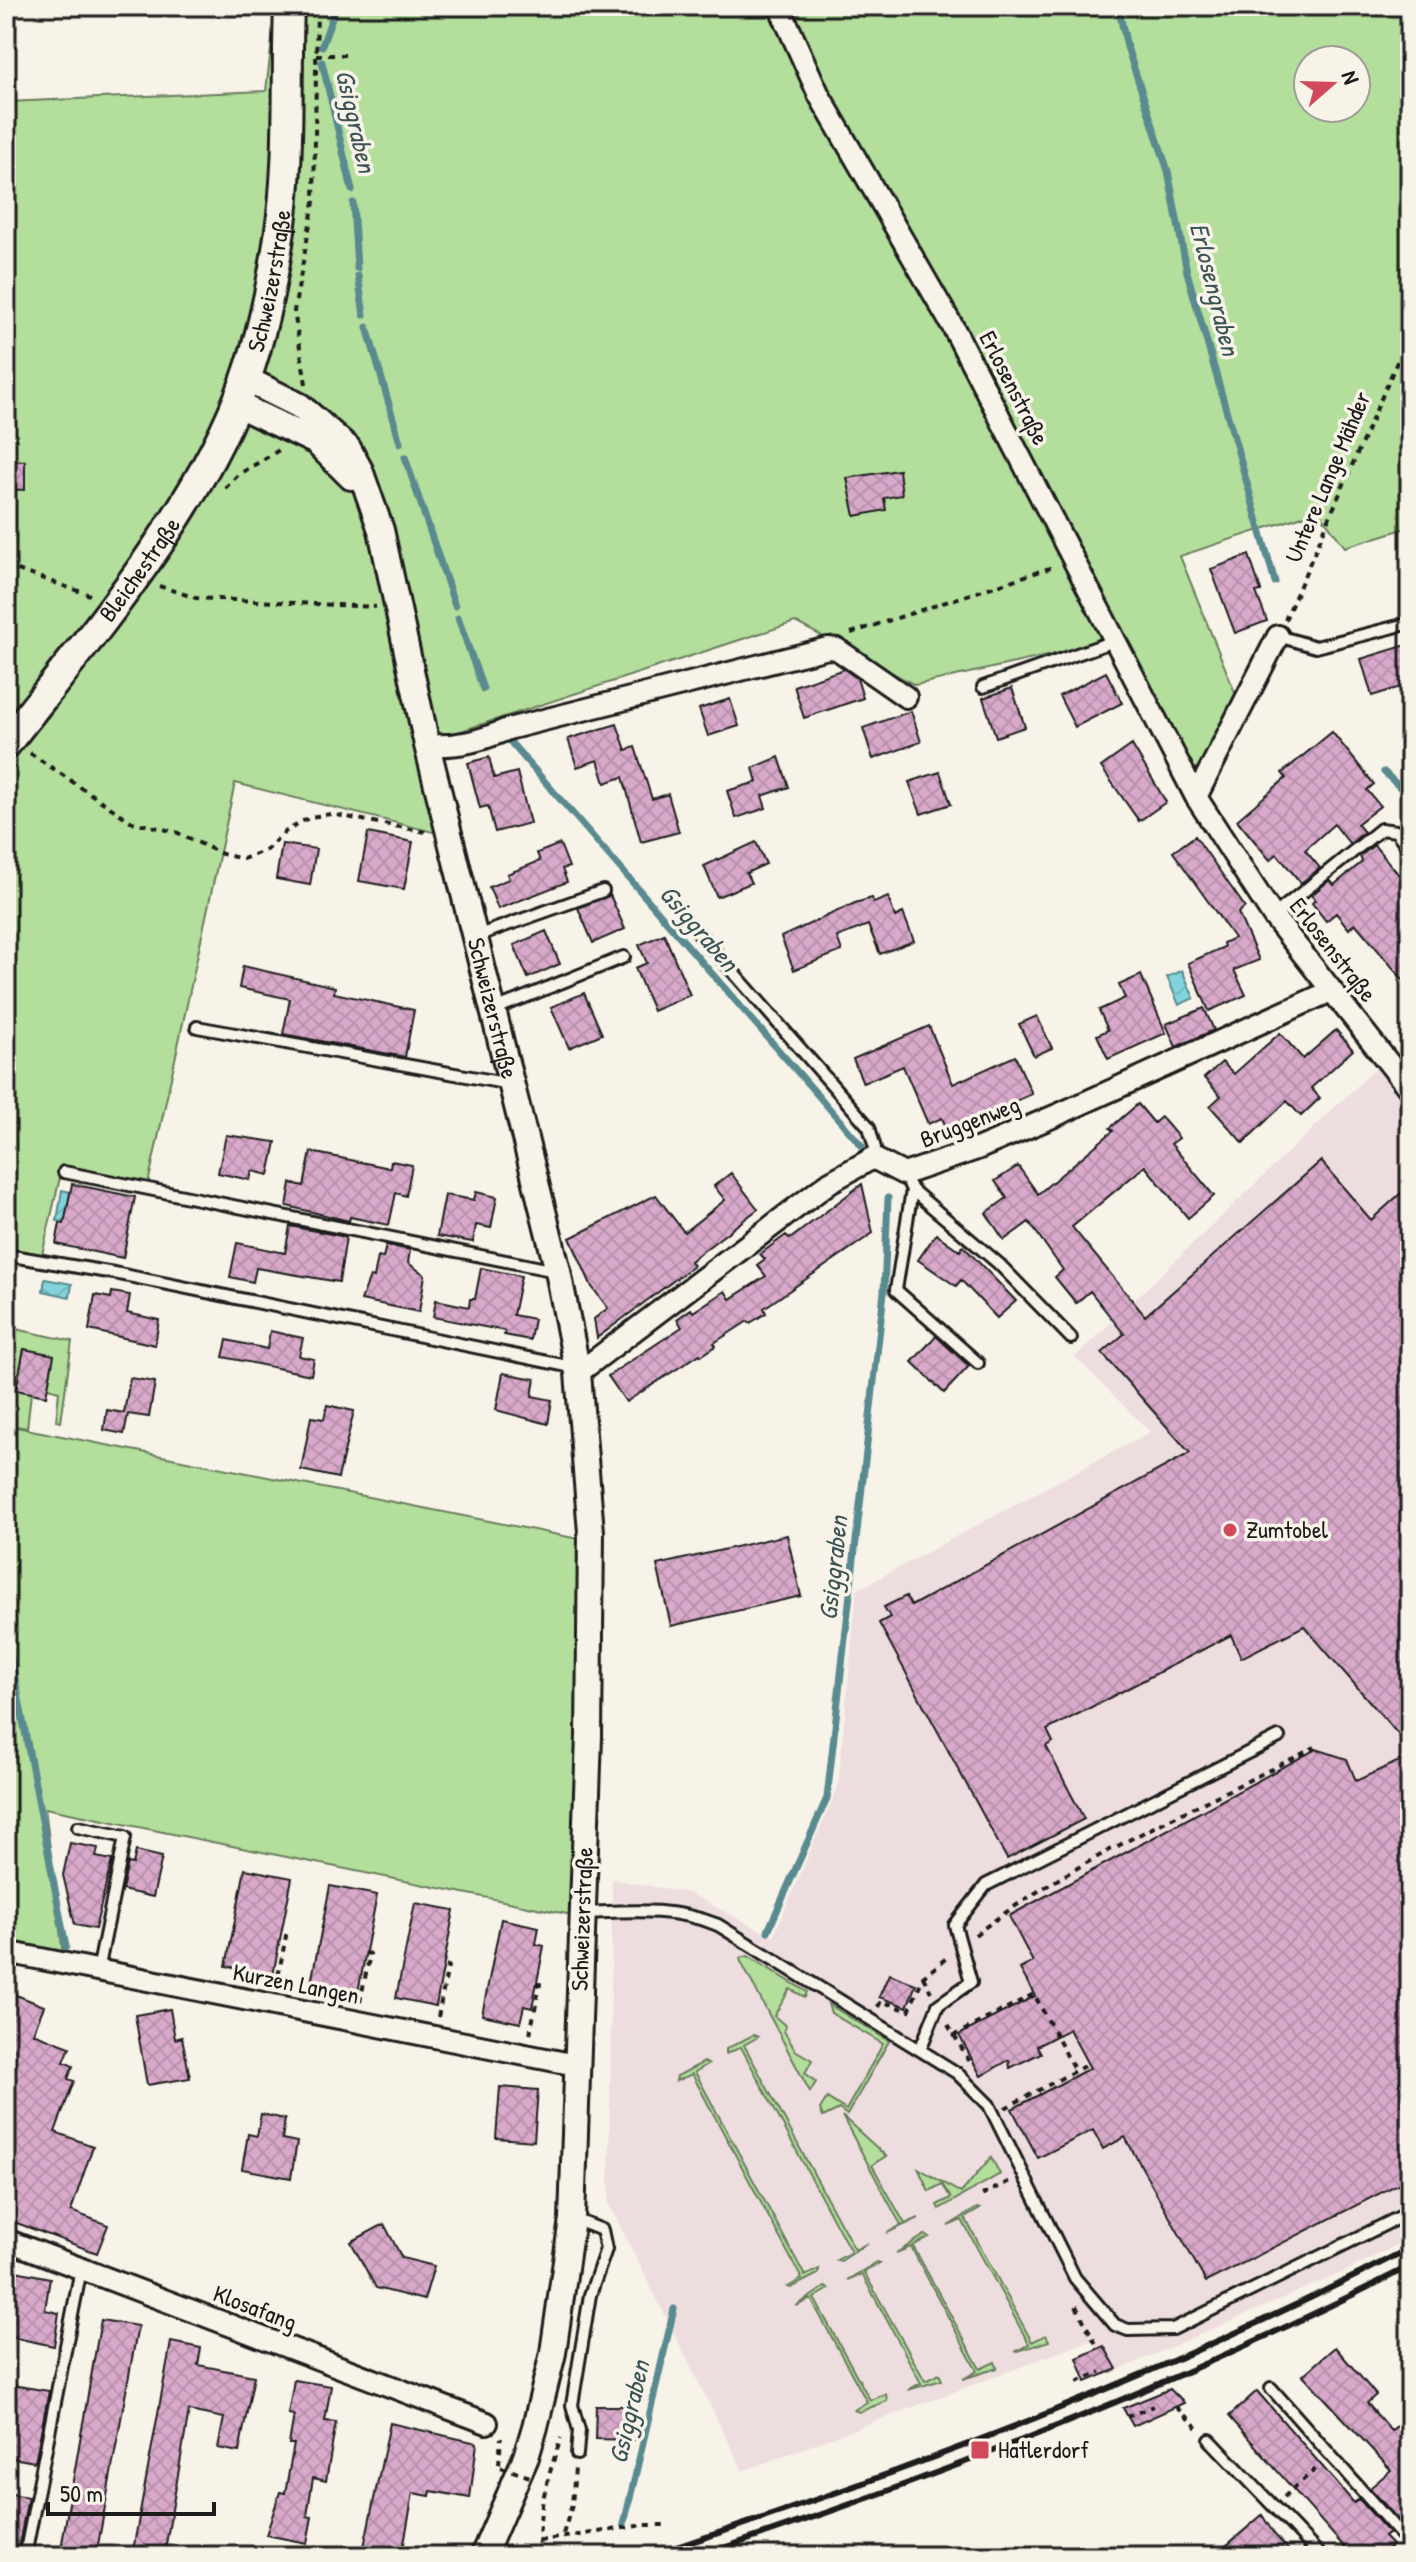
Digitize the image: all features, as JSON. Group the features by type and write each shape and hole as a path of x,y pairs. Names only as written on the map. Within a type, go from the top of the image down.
{"main road":[{"name":"Schweizerstraße","path":"241,392 262,328 279,236 289,6"},
{"name":"Bleichestraße","path":"8,741 135,575 208,465 241,392"}],"street":[{"name":"Erlosenstraße","path":"779,6 819,95 953,327 1196,797 1273,916 1410,1090"},
{"name":"Schweizerstraße","path":"241,392 316,442 369,497 381,530 448,836 558,1271 578,1370 591,1532 583,1913 572,2219 553,2353 535,2427 526,2457 483,2556"},
{"path":"1196,797 1278,636"},
{"path":"427,745 452,747 477,743 508,729 828,648 837,649 906,697"},
{"name":"Bruggenweg","path":"873,1158 908,1182 963,1154 1057,1115 1331,991"},
{"path":"578,1370 830,1182 873,1158"},
{"name":"Kurzen Langen","path":"6,1952 576,2065"},
{"name":"Klosafang","path":"6,2240 487,2423"}],"lane":[{"path":"1278,636 1316,647 1410,623"},
{"path":"983,687 1114,641"},
{"path":"1273,916 1381,829 1396,831 1410,850"},
{"path":"474,937 603,891"},
{"path":"699,933 869,1127 875,1148 873,1158"},
{"path":"493,1010 624,957"},
{"path":"197,1027 512,1084"},
{"path":"64,1172 558,1271"},
{"path":"908,1182 999,1264 1071,1338"},
{"path":"908,1182 896,1290 978,1363"},
{"path":"6,1255 114,1273 578,1370"},
{"path":"920,2050 938,2005 971,1982 955,1925 986,1885 1101,1830 1279,1737"},
{"path":"78,1827 125,1837 98,1971"},
{"path":"583,1913 654,1910 692,1915 733,1933 957,2073 989,2105 1075,2278 1115,2325 1128,2330 1173,2329 1410,2212"},
{"path":"572,2219 602,2230 606,2249 590,2295 572,2405 579,2430 577,2454"},
{"path":"25,2556 81,2269"},
{"path":"1271,2388 1410,2545"},
{"path":"1210,2440 1321,2556"}],"path":[{"path":"322,55 345,55"},
{"name":"Untere Lange Mähder","path":"1278,636 1410,332"},
{"path":"837,649 838,638 1073,560"},
{"path":"6,566 116,603"},
{"path":"135,575 196,598 398,608"},
{"path":"8,741 132,822 176,832 222,854 243,859 266,850 285,832 310,817 331,814 448,836"},
{"path":"871,2019 881,2001 909,2011 923,1977 1005,1911 1112,1851 1315,1747"},
{"path":"272,2006 286,1936 281,1935"},
{"path":"356,2022 370,1954 366,1953"},
{"path":"434,2037 449,1961 445,1960"},
{"path":"525,2055 540,1984 536,1984"},
{"path":"953,2036 1034,1994 1075,2071"},
{"path":"1003,2110 1088,2064"},
{"path":"982,2195 1010,2181"},
{"path":"1077,2382 1101,2372"},
{"path":"541,2556 539,2541 546,2482 572,2405"},
{"path":"1127,2417 1153,2406"},
{"path":"1176,2407 1210,2440"},
{"path":"563,2535 572,2505 577,2454"},
{"path":"1273,2507 1331,2456"},
{"path":"501,2467 533,2478"},
{"path":"539,2541 563,2535 668,2525"}],"shaded area":[{"path":"1377,1067 1410,1109 1410,2238 1348,2270 1109,2374 1092,2340 743,2471 609,2204 612,1879 689,1893 773,1937 838,1787 857,1590 1150,1432 1075,1357"}],"green space":[{"path":"276,6 1410,6 1410,527 1345,547 1318,511 1180,556 1236,695 1196,777 1114,641 915,685 795,622 424,743 445,835 235,783 148,1184 62,1169 42,1255 6,1250 6,102 266,91"},
{"path":"6,1327 72,1341 61,1422 56,1421 59,1391 48,1388 54,1355 24,1349 16,1390 31,1393 27,1428 6,1424"},
{"path":"6,1425 584,1540 577,1916 45,1808 64,1963 6,1949"},
{"path":"748,1956 807,1992 805,1997 790,1989 774,2016 786,2026 784,2031 795,2050 812,2060 805,2073 816,2082 810,2092 741,1962 740,1958"},
{"path":"828,2004 889,2041 847,2115 839,2109 823,2117 820,2109 827,2098 846,2110 883,2044 831,2013"},
{"path":"753,2035 758,2037 744,2045 855,2250 868,2243 841,2261 837,2260 851,2252 741,2047 726,2054 726,2049"},
{"path":"704,2062 708,2064 695,2072 805,2276 819,2269 818,2274 791,2288 788,2287 802,2279 692,2074 676,2081 677,2076"},
{"path":"842,2116 886,2156 872,2165 905,2224 919,2218 887,2233 901,2225"},
{"path":"991,2157 1000,2174 939,2209 937,2205 951,2198 942,2184 929,2191 918,2168 961,2193"},
{"path":"980,2209 965,2218 1032,2342 1046,2335 1049,2341 1015,2352 1029,2344 962,2220 948,2226"},
{"path":"925,2235 929,2237 913,2246 980,2369 995,2362 997,2368 963,2379 977,2371 911,2247 896,2253"},
{"path":"880,2263 864,2272 925,2381 939,2374 942,2380 908,2390 921,2383 862,2274 847,2280"},
{"path":"825,2287 829,2289 814,2298 870,2400 886,2394 887,2401 859,2412 854,2410 867,2402 811,2299 796,2306"}],"water":[{"path":"1182,970 1194,998 1179,1005 1167,977"},
{"path":"62,1190 70,1192 65,1222 57,1221"},
{"path":"45,1279 72,1284 70,1297 43,1291"}],"building":[{"path":"6,460 25,461 25,490 6,489"},
{"path":"899,470 902,495 884,498 886,510 855,516 847,478"},
{"path":"1249,555 1261,591 1256,592 1267,621 1235,633 1211,569"},
{"path":"1410,644 1410,684 1372,696 1361,659"},
{"path":"844,669 857,678 863,698 804,718 794,686"},
{"path":"1106,672 1122,703 1075,727 1059,696"},
{"path":"1012,688 1025,727 996,737 983,698"},
{"path":"730,699 739,726 708,736 699,709"},
{"path":"911,711 921,742 873,759 863,728"},
{"path":"617,724 626,750 635,747 652,799 668,794 679,832 641,842 623,777 605,783 598,760 577,767 568,739"},
{"path":"1332,732 1374,784 1367,790 1380,806 1357,824 1364,832 1350,844 1334,824 1305,850 1320,868 1301,883 1277,854 1270,860 1237,820 1286,778 1282,773"},
{"path":"1132,745 1166,802 1139,821 1101,767"},
{"path":"489,757 494,778 517,772 530,823 495,832 488,806 480,808 468,763"},
{"path":"779,757 789,787 762,796 766,808 736,818 727,791 757,782 753,768"},
{"path":"940,772 951,804 921,814 909,782"},
{"path":"368,833 413,842 404,889 359,881"},
{"path":"1195,836 1245,907 1238,913 1259,960 1234,970 1246,995 1209,1011 1188,963 1224,947 1223,943 1234,938 1173,852"},
{"path":"756,842 766,864 746,873 751,883 717,897 704,866"},
{"path":"282,844 316,849 310,885 276,879"},
{"path":"560,844 569,867 562,869 567,882 498,909 489,887 509,879 507,874 540,861 537,853"},
{"path":"1374,845 1410,888 1410,988 1355,923 1349,929 1336,913 1326,921 1312,903 1315,900 1311,895 1330,880 1334,885 1362,862 1360,856"},
{"path":"610,895 625,929 593,943 578,908"},
{"path":"888,897 895,917 903,913 914,941 880,954 868,925 837,937 842,951 794,970 781,937 855,903 872,898 874,903"},
{"path":"546,931 560,964 528,978 514,945"},
{"path":"664,934 690,995 653,1011 635,968 647,963 639,945"},
{"path":"243,966 335,987 334,993 414,1010 405,1057 283,1034 290,999 239,988"},
{"path":"1141,975 1166,1033 1108,1059 1097,1035 1108,1030 1099,1010 1125,998 1119,985"},
{"path":"584,993 602,1034 569,1048 551,1007"},
{"path":"1204,1008 1214,1030 1176,1047 1166,1024"},
{"path":"1037,1016 1052,1048 1034,1056 1019,1024"},
{"path":"929,1026 953,1084 1015,1056 1032,1094 982,1116 984,1121 950,1136 942,1118 928,1124 903,1066 863,1083 853,1059"},
{"path":"1336,1030 1353,1050 1311,1088 1320,1098 1301,1116 1287,1101 1243,1143 1210,1106 1221,1096 1204,1078 1222,1062 1234,1074 1280,1033 1303,1059"},
{"name":"Zumtobel","path":"1138,1104 1154,1123 1161,1117 1179,1138 1171,1144 1214,1196 1188,1218 1145,1166 1072,1227 1145,1316 1321,1161 1371,1220 1410,1185 1410,1748 1304,1626 1241,1658 1231,1635 1047,1730 1053,1742 1046,1746 1084,1819 1007,1859 879,1623 890,1617 884,1607 906,1596 911,1606 1190,1453 1102,1353 1124,1334 1090,1291 1076,1303 1055,1277 1063,1270 1029,1222 1004,1240 986,1213 1007,1198 995,1181 1018,1166 1038,1194 1113,1131 1110,1128"},
{"path":"226,1135 276,1142 269,1175 252,1171 250,1180 218,1173"},
{"path":"311,1152 390,1168 391,1161 412,1165 406,1196 396,1193 389,1225 350,1217 349,1221 287,1206 291,1183 304,1186"},
{"path":"731,1173 758,1209 690,1261 693,1266 597,1338 594,1319 608,1308 592,1287 570,1238 656,1195 684,1232 725,1200 714,1186"},
{"path":"72,1184 135,1197 123,1258 56,1244 60,1223 64,1224"},
{"path":"862,1184 873,1233 764,1308 766,1313 750,1323 748,1321 714,1343 716,1346 701,1356 626,1402 608,1376 682,1327 677,1319 691,1309 693,1312 725,1291 730,1299 766,1276 757,1265 765,1259 760,1254 786,1235 790,1239"},
{"path":"476,1192 497,1197 491,1228 476,1225 473,1242 437,1236 445,1195 474,1200"},
{"path":"290,1226 346,1237 339,1282 256,1268 253,1282 230,1277 237,1243 285,1253"},
{"path":"936,1234 960,1251 963,1246 1016,1301 997,1318 961,1280 956,1286 918,1260"},
{"path":"386,1245 410,1250 408,1263 425,1275 419,1312 361,1300 370,1277 374,1278 378,1257 383,1258"},
{"path":"481,1268 521,1276 513,1315 534,1319 530,1340 504,1335 505,1331 433,1317 436,1300 469,1307 470,1299 475,1299"},
{"path":"112,1292 130,1295 127,1313 159,1320 155,1345 89,1330 95,1295 111,1298"},
{"path":"270,1331 303,1338 299,1356 314,1359 311,1375 223,1357 227,1340 267,1349"},
{"path":"936,1336 969,1366 944,1393 912,1362"},
{"path":"24,1349 54,1355 46,1396 16,1390"},
{"path":"503,1373 535,1379 532,1396 552,1400 548,1424 496,1410"},
{"path":"130,1378 155,1382 149,1417 128,1414 124,1434 104,1430 107,1410 124,1413"},
{"path":"327,1405 354,1411 338,1478 301,1470 311,1417 324,1419"},
{"path":"787,1535 801,1596 671,1626 657,1565"},
{"path":"1316,1749 1347,1759 1356,1781 1410,1756 1410,1789 1402,1793 1410,1807 1410,2178 1206,2282 1125,2137 1103,2149 1093,2130 1038,2158 1012,2109 1090,2068 1069,2029 1037,2046 1041,2053 1010,2068 1009,2060 981,2076 959,2035 1035,1996 1020,1969 1033,1962 1009,1916"},
{"path":"70,1843 98,1848 96,1857 112,1860 95,1929 75,1925 63,1875"},
{"path":"136,1851 162,1857 153,1897 122,1890 128,1863 133,1864"},
{"path":"245,1869 292,1878 273,1975 226,1966"},
{"path":"330,1886 377,1895 358,1992 311,1983"},
{"path":"415,1903 454,1910 436,2006 396,1998"},
{"path":"501,1919 539,1927 536,1944 544,1946 532,2008 524,2006 520,2023 482,2015"},
{"path":"889,1974 916,1984 907,2007 879,1997"},
{"path":"6,1991 44,2006 33,2033 70,2047 64,2062 73,2066 68,2079 74,2081 55,2132 93,2146 71,2211 108,2225 97,2253 6,2219 6,2157 12,2141 6,2139"},
{"path":"170,2009 175,2039 182,2037 190,2078 147,2085 135,2015"},
{"path":"500,2087 538,2090 534,2141 496,2138"},
{"path":"261,2114 285,2119 282,2139 297,2142 291,2178 242,2169 248,2134 257,2136"},
{"path":"384,2224 402,2258 434,2266 424,2300 376,2288 351,2242"},
{"path":"6,2269 50,2278 45,2310 59,2313 54,2346 6,2336"},
{"path":"101,2320 138,2326 96,2556 61,2549"},
{"path":"171,2342 201,2348 198,2365 254,2376 239,2452 218,2448 224,2418 189,2411 164,2556 132,2556"},
{"path":"1104,2346 1117,2369 1086,2382 1077,2358"},
{"path":"1335,2347 1376,2395 1367,2403 1391,2431 1410,2414 1410,2515 1401,2523 1370,2488 1391,2470 1303,2375"},
{"path":"294,2380 331,2386 325,2421 336,2422 326,2481 313,2478 307,2516 312,2517 307,2543 266,2535 280,2492 285,2493 294,2444 289,2444 294,2415 288,2414"},
{"path":"6,2384 49,2391 35,2462 6,2457"},
{"path":"1170,2389 1184,2403 1133,2426 1123,2408"},
{"path":"1257,2391 1354,2503 1359,2499 1389,2533 1384,2537 1392,2545 1380,2556 1352,2556 1229,2416"},
{"path":"596,2406 634,2406 634,2440 595,2439"},
{"path":"390,2423 477,2443 470,2498 431,2491 430,2496 413,2493 402,2555 386,2552 385,2556 362,2556"},
{"path":"6,2493 28,2497 17,2556 6,2556"},
{"path":"1262,2515 1294,2556 1234,2556 1226,2546"}],"waterway":[{"name":"Gsiggraben","path":"322,46 336,6"},
{"name":"Erlosengraben","path":"1118,6 1127,47 1168,171 1187,272 1275,582"},
{"name":"Gsiggraben","path":"322,62 352,190"},
{"name":"Gsiggraben","path":"353,203 357,268"},
{"name":"Gsiggraben","path":"358,276 364,315"},
{"name":"Gsiggraben","path":"367,327 400,443"},
{"name":"Gsiggraben","path":"405,457 455,606"},
{"name":"Gsiggraben","path":"458,618 483,689"},
{"name":"Gsiggraben","path":"506,737 862,1146"},
{"name":"Erlosengraben","path":"1384,772 1410,797"},
{"name":"Gsiggraben","path":"768,1931 827,1798 884,1292 888,1198"},
{"path":"6,1631 66,1947"},
{"name":"Gsiggraben","path":"624,2524 674,2309"}],"railway":[{"path":"649,2556 844,2490 1036,2418 1225,2338 1410,2248"},
{"path":"699,2556 881,2493 1060,2425 1237,2349 1410,2266"}],"place":[{"name":"Zumtobel","path":"1230,1530"},
{"name":"Hatlerdorf","path":"980,2450"}]}
